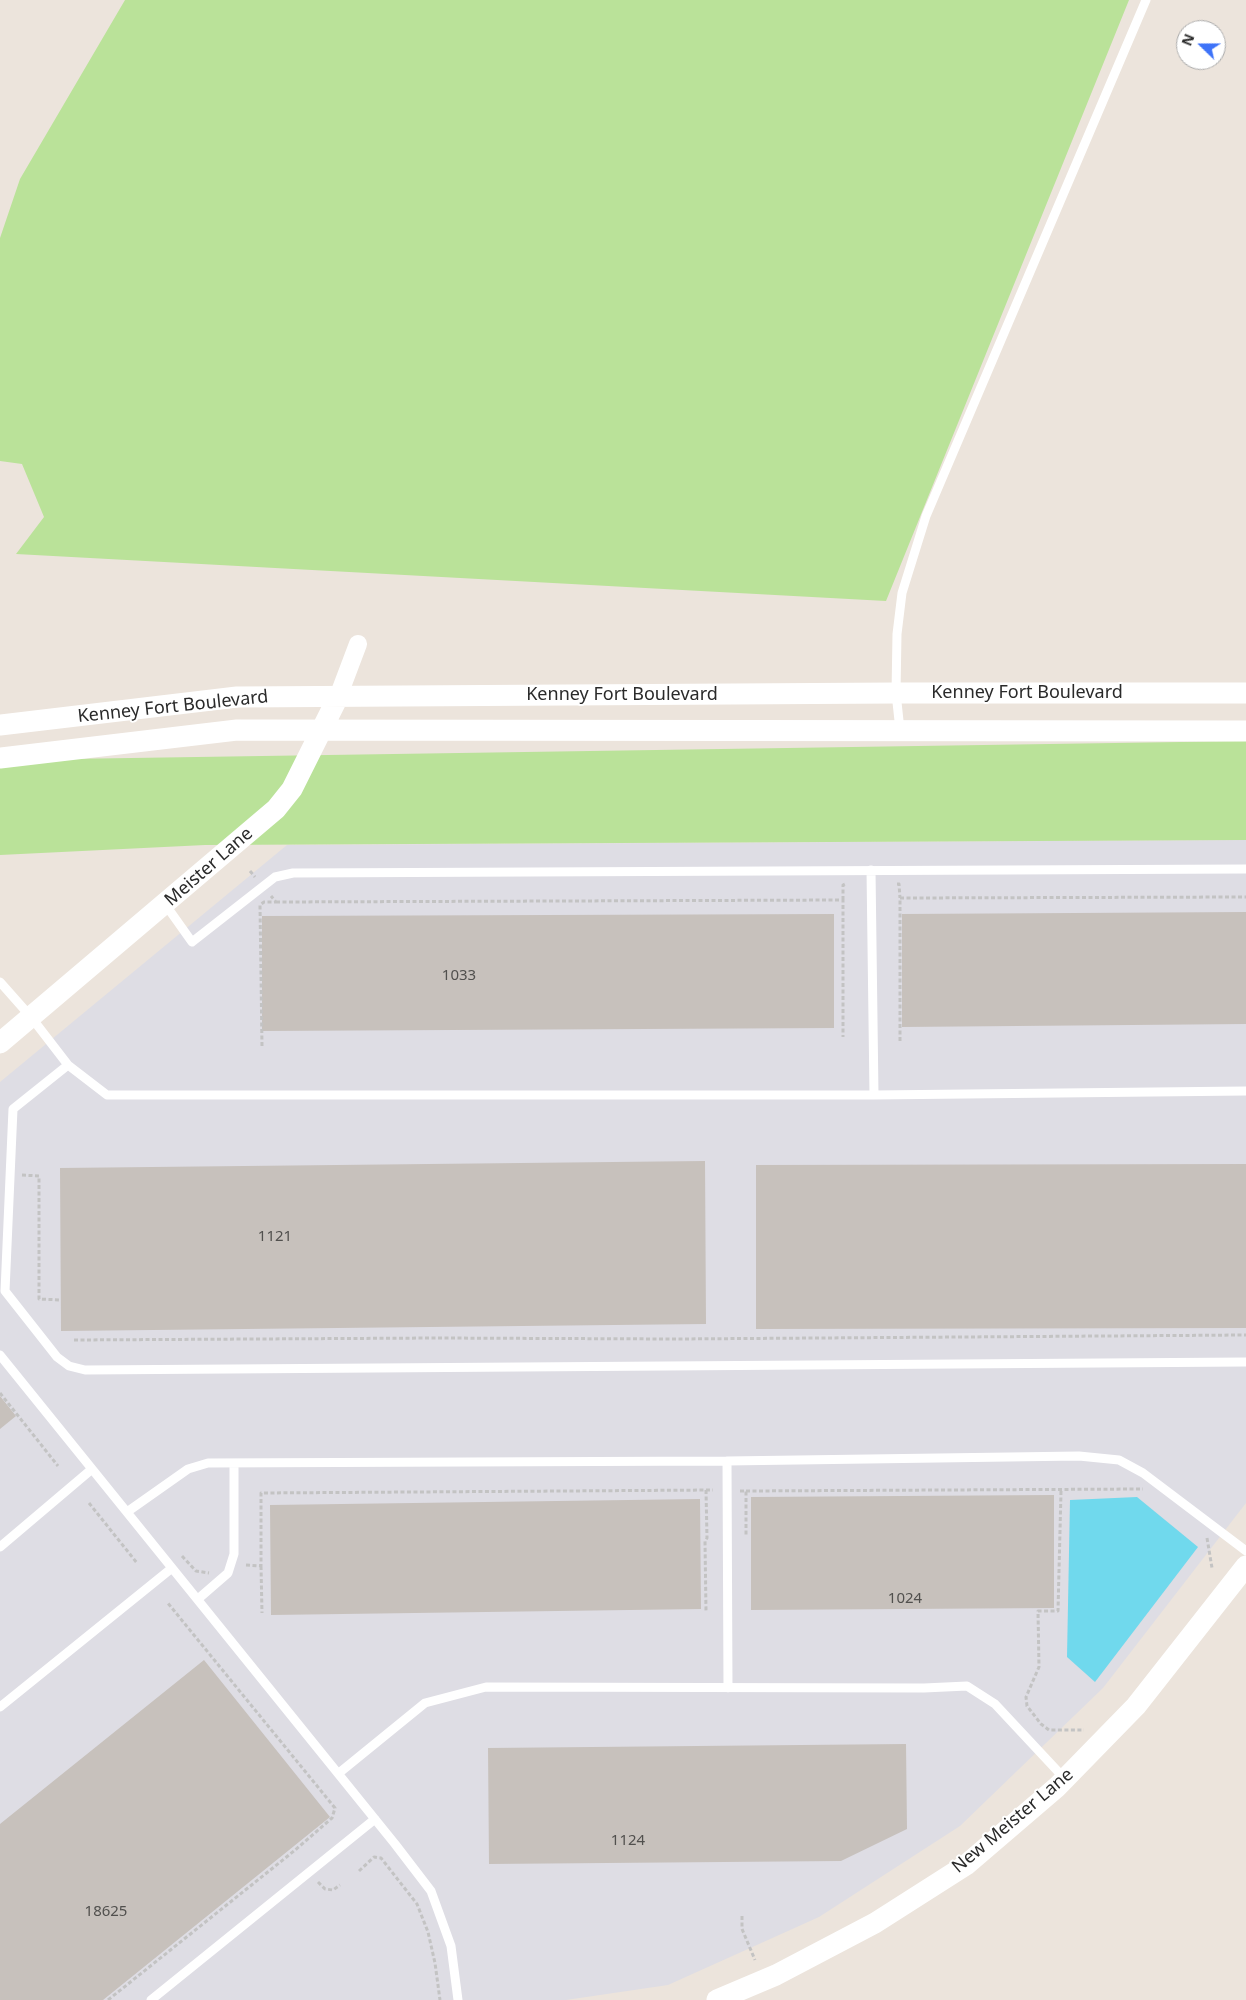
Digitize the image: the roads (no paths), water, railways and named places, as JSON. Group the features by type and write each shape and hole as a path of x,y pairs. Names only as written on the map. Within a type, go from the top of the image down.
{"street":[{"name":"Meister Lane","path":"0,1043 276,809 292,789 322,730 338,696 358,644"},
{"name":"Kenney Fort Boulevard","path":"0,725 237,697 1246,693"},
{"name":"Kenney Fort Boulevard","path":"0,758 237,730 1246,732"},
{"name":"New Meister Lane","path":"717,2000 776,1975 875,1923 966,1865 1065,1779 1136,1706 1246,1566"}],"lane":[{"path":"900,730 896,693 896,634 902,592 926,516 1146,0"},
{"path":"165,904 192,942 275,876 293,873 1246,869"},
{"path":"872,870 874,1096"},
{"path":"0,982 31,1017 68,1065 107,1095 874,1096 1246,1091"},
{"path":"68,1065 13,1109 5,1291 57,1357 69,1366 85,1370 1246,1362"},
{"path":"0,1355 376,1819 431,1891 451,1946 458,2000"},
{"path":"127,1512 188,1469 208,1463 727,1461 1079,1456 1119,1460 1143,1473 1246,1552"},
{"path":"727,1461 728,1688"},
{"path":"198,1600 228,1573 234,1554 234,1463"},
{"path":"0,1547 92,1469"},
{"path":"0,1707 172,1568"},
{"path":"338,1773 425,1703 486,1687 924,1688 967,1686 995,1704 1065,1779"},
{"path":"151,2000 376,1819"}],"water":[{"path":"1137,1497 1198,1547 1095,1682 1067,1657 1070,1500"}]}
